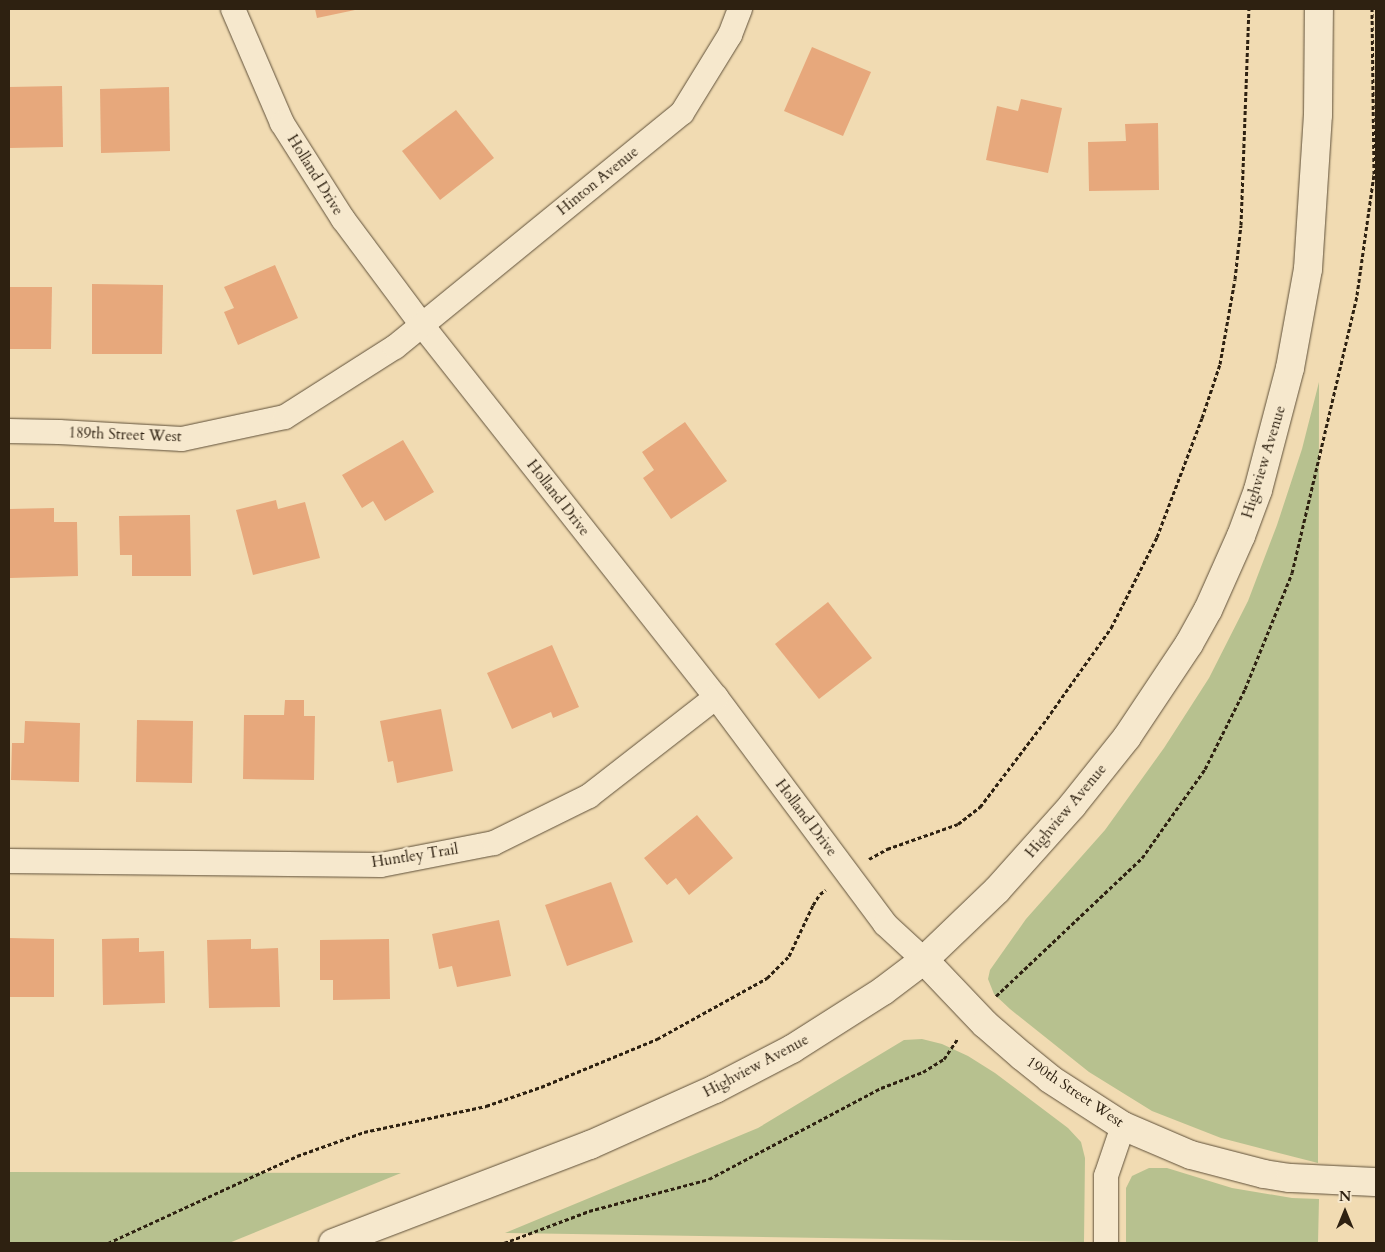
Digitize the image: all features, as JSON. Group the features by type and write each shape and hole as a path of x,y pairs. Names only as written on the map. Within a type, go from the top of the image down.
{"street":[{"name":"Holland Drive","path":"233,9 282,123 342,219 422,326 716,698 885,924 924,960"},
{"name":"Hinton Avenue","path":"422,326 682,112 730,35 740,9"},
{"name":"Highview Avenue","path":"333,1243 590,1145 723,1085 792,1049 883,991 924,960 1032,853 1127,737 1189,644 1208,610 1241,536 1258,490 1280,410 1308,269 1318,115 1319,9"},
{"name":"189th Street West","path":"9,431 182,439 285,417 395,347 422,326"},
{"name":"Huntley Trail","path":"9,861 381,865 494,843 589,796 716,698"},
{"name":"190th Street West","path":"924,960 982,1020 1022,1056 1050,1079 1123,1126 1198,1157 1264,1174 1290,1178 1376,1182"},
{"path":"1106,1243 1106,1176 1123,1126"}],"path":[{"path":"108,1243 297,1156 364,1132 486,1106 541,1087 657,1039 767,978 789,956 820,894 849,876 864,861 887,849 958,824 980,806 1043,724 1111,628 1157,537 1202,418 1220,364 1235,279 1241,225 1249,9"}],"green space":[{"path":"1319,382 1318,1163 1221,1138 1152,1111 1089,1072 1010,1009 994,994 988,979 990,970 1026,919 1105,830 1164,748 1209,678 1248,601 1277,525 1302,449"},
{"path":"922,1039 942,1044 968,1056 995,1073 1068,1128 1081,1142 1085,1158 1084,1242 505,1233 758,1128 904,1040"},
{"path":"1149,1168 1167,1168 1232,1188 1292,1198 1319,1199 1318,1243 1126,1243 1126,1188 1132,1176"},
{"path":"9,1172 401,1173 229,1243 9,1243"}],"building":[{"path":"315,9 355,9 355,10 317,18"},
{"path":"812,47 871,72 843,136 784,111"},
{"path":"62,86 63,147 9,148 9,87"},
{"path":"169,87 170,151 101,153 100,89"},
{"path":"1021,99 1062,108 1048,173 986,160 997,106 1018,111"},
{"path":"456,110 494,158 440,200 402,151"},
{"path":"1158,123 1159,190 1089,191 1088,142 1126,141 1125,124"},
{"path":"275,265 298,318 238,345 224,312 234,308 224,287"},
{"path":"92,284 163,285 162,354 92,354"},
{"path":"9,287 52,287 51,349 9,349"},
{"path":"685,422 727,481 671,519 643,478 654,470 642,452"},
{"path":"403,440 434,492 385,521 373,501 362,508 342,475"},
{"path":"276,500 278,509 305,502 320,558 253,575 236,510"},
{"path":"54,508 54,522 77,522 78,576 10,578 9,509"},
{"path":"190,515 191,576 132,576 132,555 120,555 119,516"},
{"path":"828,602 872,658 819,699 775,644"},
{"path":"552,645 579,707 553,718 551,712 512,729 487,673"},
{"path":"285,700 304,700 304,716 315,716 314,780 243,779 244,715 284,715"},
{"path":"441,709 453,771 397,783 393,761 388,762 380,721"},
{"path":"137,720 193,721 192,783 136,782"},
{"path":"25,721 80,723 79,782 11,780 12,743 24,743"},
{"path":"697,815 733,858 689,895 676,878 667,885 644,858"},
{"path":"611,882 633,942 567,966 545,905"},
{"path":"499,920 511,976 457,987 452,966 439,969 432,934"},
{"path":"9,938 54,939 54,997 9,997"},
{"path":"139,938 139,952 164,951 165,1003 103,1005 102,939"},
{"path":"251,939 251,949 278,948 280,1007 209,1008 207,940"},
{"path":"389,939 390,999 333,1000 333,980 320,980 320,940"}]}
